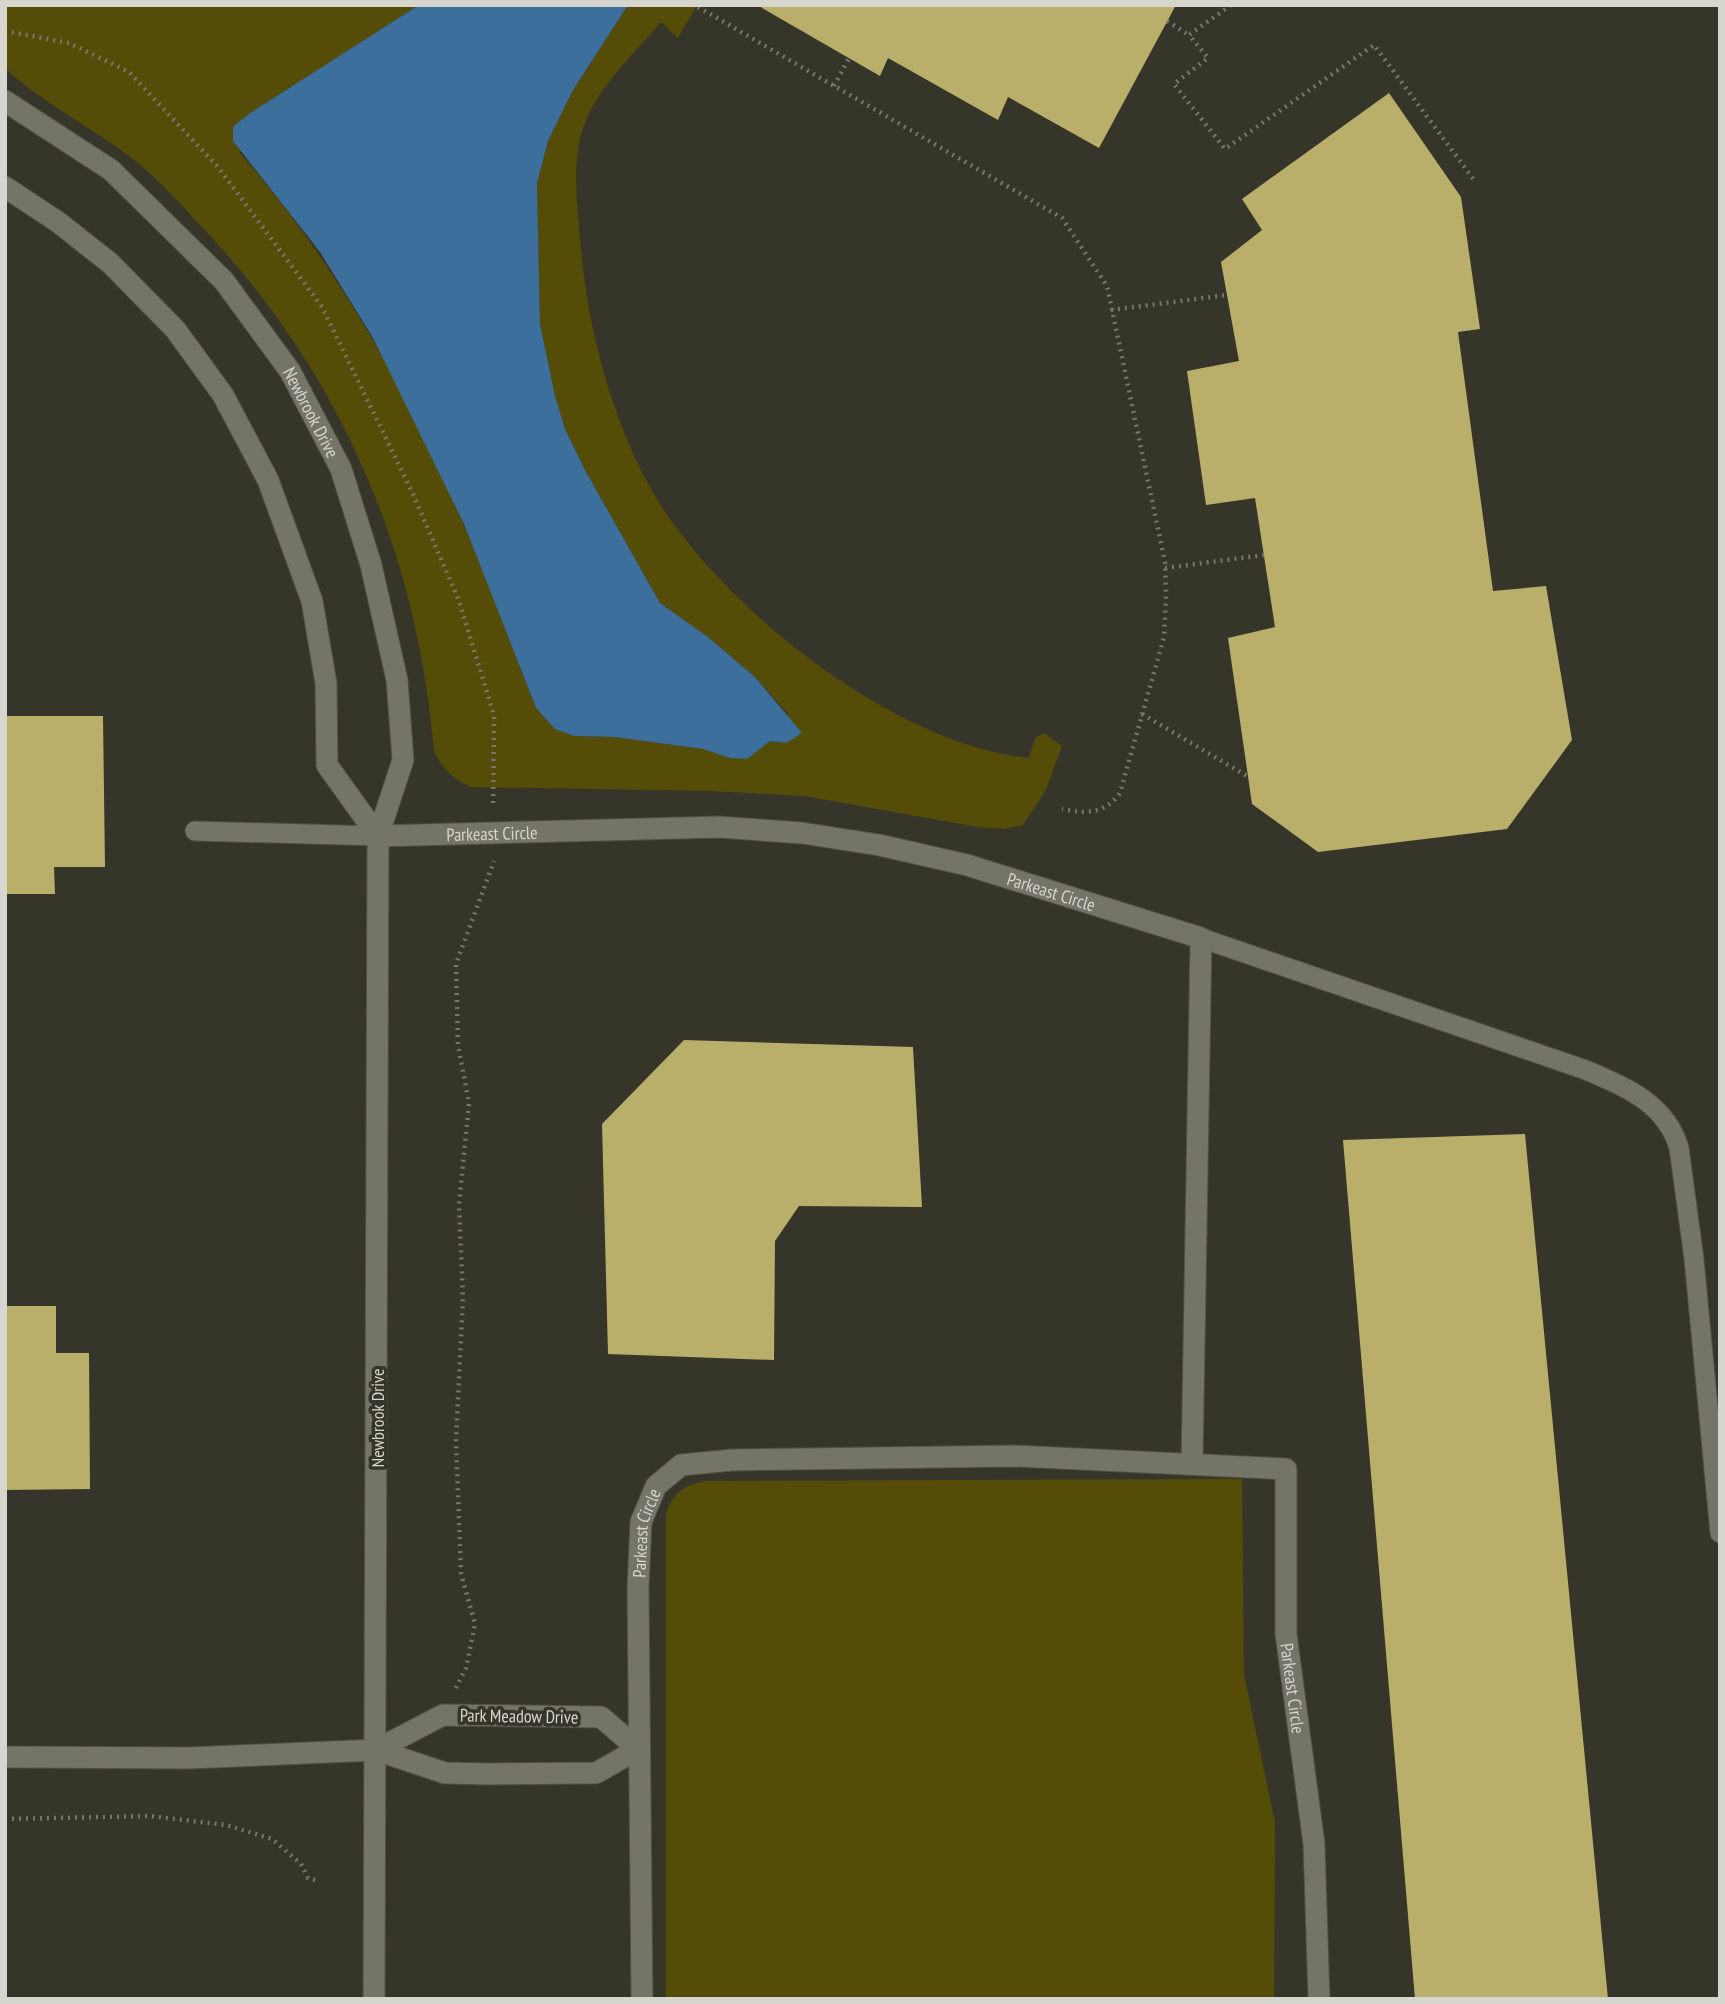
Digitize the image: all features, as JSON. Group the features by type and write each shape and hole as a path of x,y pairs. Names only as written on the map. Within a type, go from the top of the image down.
{"street":[{"name":"Newbrook Drive","path":"5,101 111,170 224,281 290,371 341,469 371,565 397,680 403,760 378,836 374,1999"},
{"path":"5,187 58,222 110,263 175,329 223,395 268,480 312,601 326,683 327,765 378,836"},
{"name":"Parkeast Circle","path":"378,836 719,827 802,834 879,845 967,865 1201,938"},
{"path":"1192,1463 1201,938"},
{"name":"Parkeast Circle","path":"642,1999 638,1749 641,1522 656,1486 681,1465 732,1460 1014,1456 1286,1469 1286,1634 1314,1844 1319,1999"},
{"name":"Park Meadow Drive","path":"5,1757 189,1758 376,1750 445,1773 596,1773 638,1749 601,1717 443,1715 376,1750"}],"lane":[{"path":"195,831 378,836"},
{"path":"1201,938 1586,1070 1643,1097 1663,1117 1675,1132 1679,1148 1691,1234 1720,1533"}],"path":[{"path":"1189,36 1231,5"},
{"path":"698,7 1062,218 1107,286 1165,568 1164,637 1120,793 1112,805 1087,814 1062,809"},
{"path":"1167,21 1189,36 1208,58 1174,84 1225,149 1374,45 1474,180"},
{"path":"834,86 849,58"},
{"path":"1111,310 1227,295"},
{"path":"1165,568 1264,555"},
{"path":"1142,714 1247,776"},
{"path":"5,1819 150,1816 226,1825 272,1839 301,1864 308,1878 319,1881"}],"shaded area":[{"path":"5,5 419,5 250,113 240,153 275,195 338,283 393,377 464,525 536,708 555,729 574,736 615,737 703,749 730,758 746,759 770,741 786,743 788,714 755,677 708,637 660,603 565,429 540,324 537,183 548,141 573,90 628,5 697,5 678,38 661,22 600,95 580,138 576,169 577,201 585,281 597,347 617,414 644,476 690,546 728,588 772,629 821,667 872,700 925,728 978,748 1029,758 1035,738 1044,733 1062,746 1046,790 1023,825 1003,829 978,827 804,796 710,791 471,787 454,777 434,752 425,677 410,605 389,534 362,467 330,401 292,339 248,279 169,192 138,163 36,94 5,68"},
{"path":"1242,1479 1244,1674 1275,1823 1274,1999 666,1999 666,1513 680,1491 705,1481"}],"water":[{"path":"419,5 628,5 573,90 548,141 537,183 540,324 555,396 565,429 585,470 660,603 708,637 755,677 802,733 786,743 770,741 747,759 730,758 703,749 615,737 574,736 555,729 536,708 464,524 373,338 320,252 233,141 233,127 250,113"}],"building":[{"path":"757,5 1176,5 1099,148 1008,97 998,120 888,58 880,76"},
{"path":"1389,93 1461,197 1480,329 1458,332 1493,591 1546,586 1572,740 1507,829 1318,852 1252,804 1228,638 1275,627 1255,498 1206,505 1187,371 1239,361 1221,262 1262,230 1242,199"},
{"path":"5,716 103,716 105,867 54,867 55,894 5,894"},
{"path":"684,1040 913,1047 922,1207 799,1206 775,1241 774,1360 608,1354 602,1124"},
{"path":"1525,1134 1608,1999 1415,1999 1343,1140"},
{"path":"5,1306 56,1306 56,1353 89,1353 90,1489 5,1490"}]}
